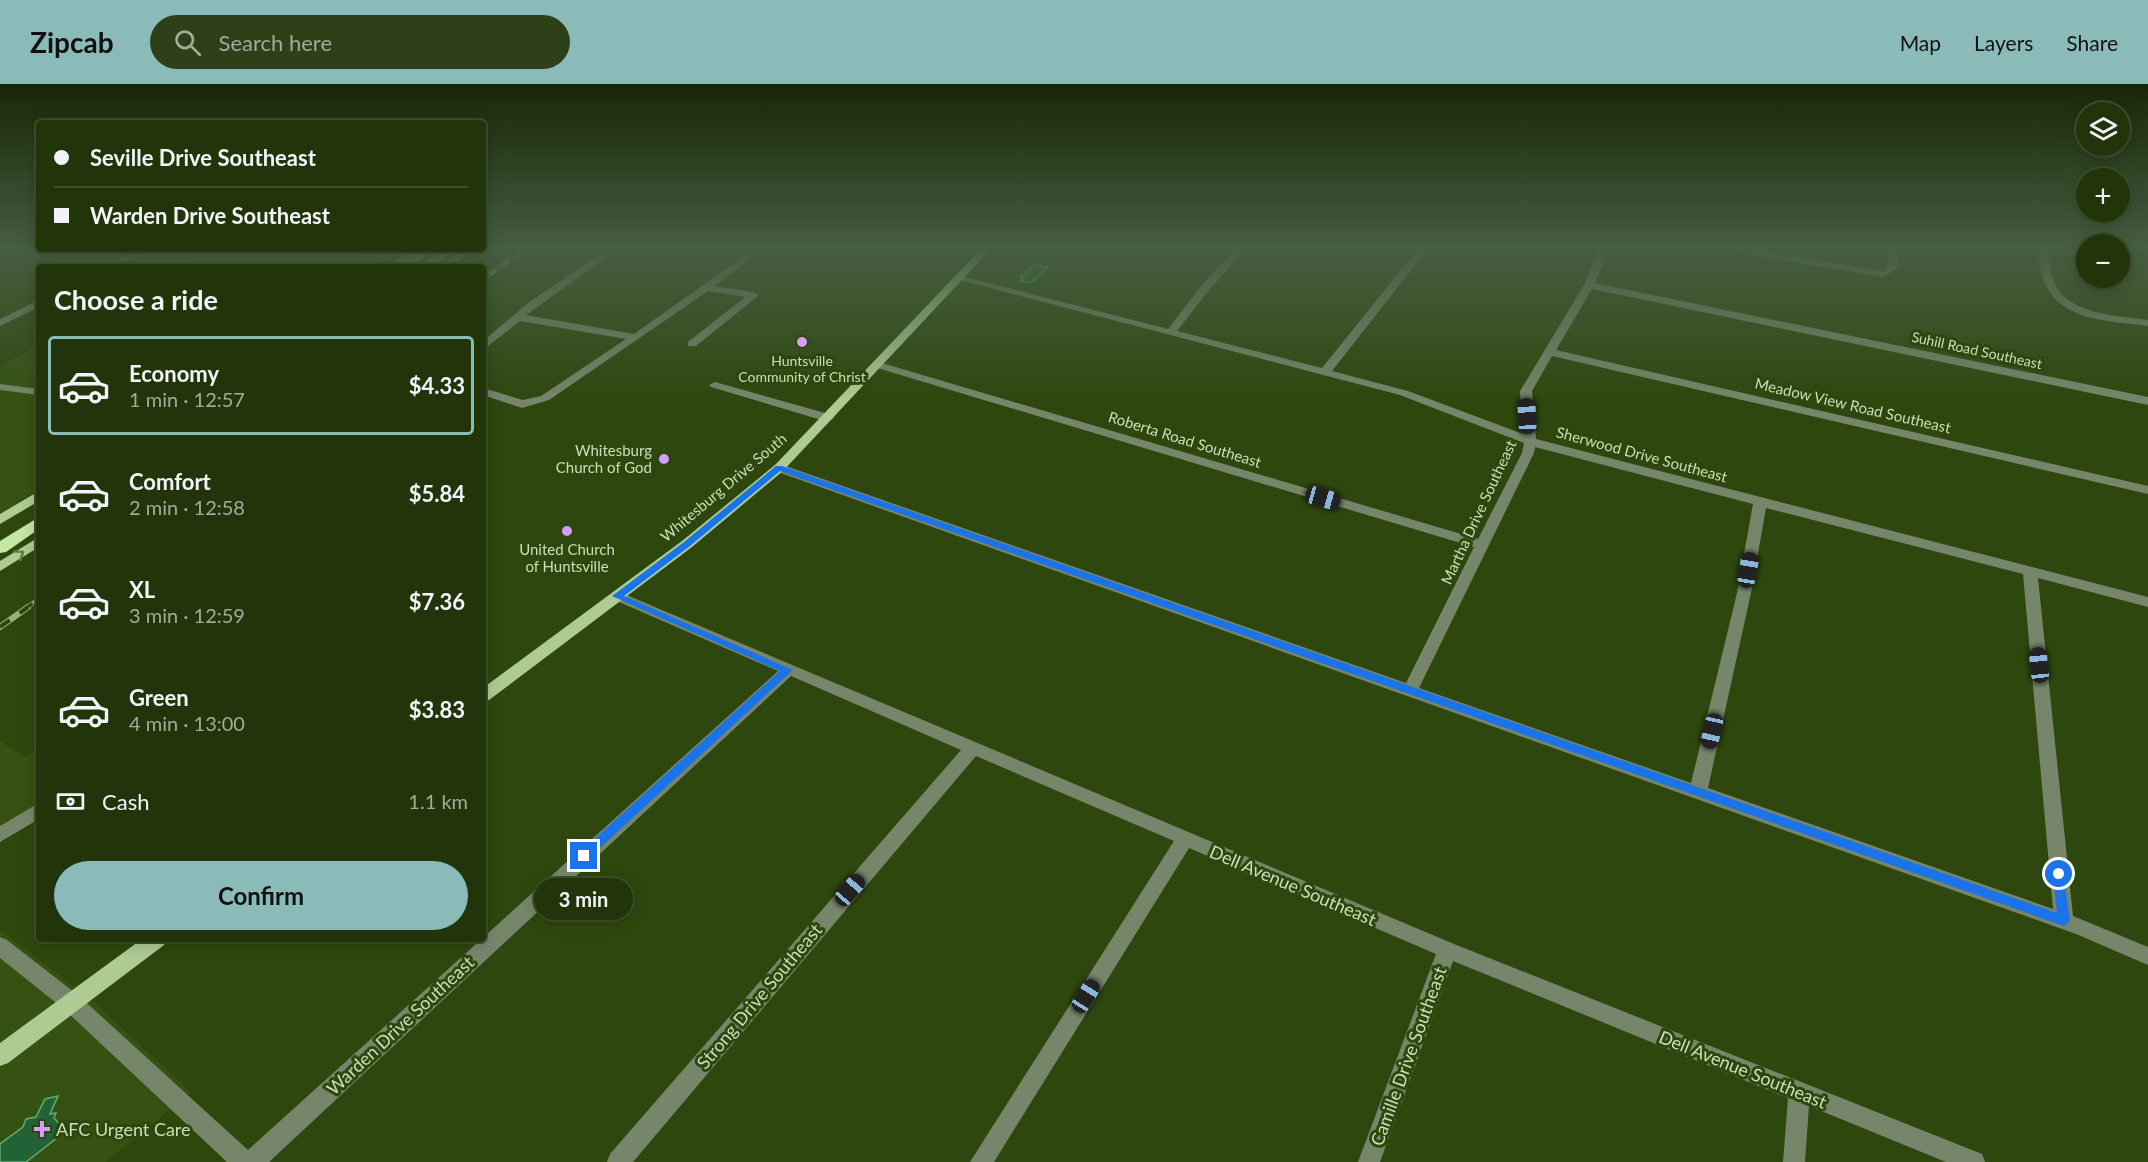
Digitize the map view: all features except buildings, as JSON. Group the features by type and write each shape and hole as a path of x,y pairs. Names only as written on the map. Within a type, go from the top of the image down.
{"highway":[{"path":"0,536 36,512"},
{"path":"0,548 36,524"}],"main road":[{"name":"Whitesburg Drive South","path":"486,694 687,544 779,468 878,366 937,300"},
{"path":"0,520 36,497"},
{"path":"0,567 36,543"},
{"path":"0,1056 153,942"}],"street":[{"path":"486,345 541,300"},
{"path":"486,392 522,404 539,401 560,390 689,300"},
{"path":"692,344 747,300"},
{"name":"Sherwood Drive Southeast","path":"1045,300 1414,396 1530,441 1573,454 2148,602"},
{"path":"1171,332 1195,300"},
{"path":"1325,372 1382,300"},
{"name":"Martha Drive Southeast","path":"1410,690 1528,453 1530,441 1526,392 1580,300"},
{"name":"Suhill Road Southeast","path":"1663,300 2148,401"},
{"path":"2064,300 2092,313 2148,324"},
{"path":"0,323 36,305"},
{"path":"518,317 634,337"},
{"path":"486,335 497,337"},
{"name":"Meadow View Road Southeast","path":"1550,352 2148,490"},
{"name":"Roberta Road Southeast","path":"878,366 1483,545"},
{"path":"715,385 828,418"},
{"path":"0,387 36,392"},
{"path":"779,468 2064,921 2148,956"},
{"path":"1698,792 1744,593 1760,502"},
{"path":"2030,572 2064,921"},
{"name":"Dell Avenue Southeast","path":"617,596 1447,950 1974,1162"},
{"name":"Warden Drive Southeast","path":"252,1162 788,670"},
{"name":"Strong Drive Southeast","path":"618,1162 972,749"},
{"path":"0,835 36,812"},
{"path":"981,1162 1185,839"},
{"path":"0,946 72,1003 244,1162"},
{"name":"Camille Drive Southeast","path":"1369,1162 1447,950"},
{"path":"1794,1162 1799,1092"}],"shaded area":[{"path":"36,347 36,491 0,514 0,366"},
{"path":"0,741 24,757 36,750 36,806 0,829"},
{"path":"0,930 94,1002 191,1092 106,1162 0,1162"}],"railway":[{"path":"26,608 36,601"},
{"path":"0,627 28,607"}],"place":[{"name":"Huntsville Community of Christ","path":"802,342"},
{"name":"Whitesburg Church of God","path":"664,459"},
{"name":"United Church of Huntsville","path":"567,531"},
{"name":"AFC Urgent Care","path":"42,1129"}],"route":[{"path":"584,856 788,670 617,596 687,544 779,468 2064,921 2059,874"}]}
